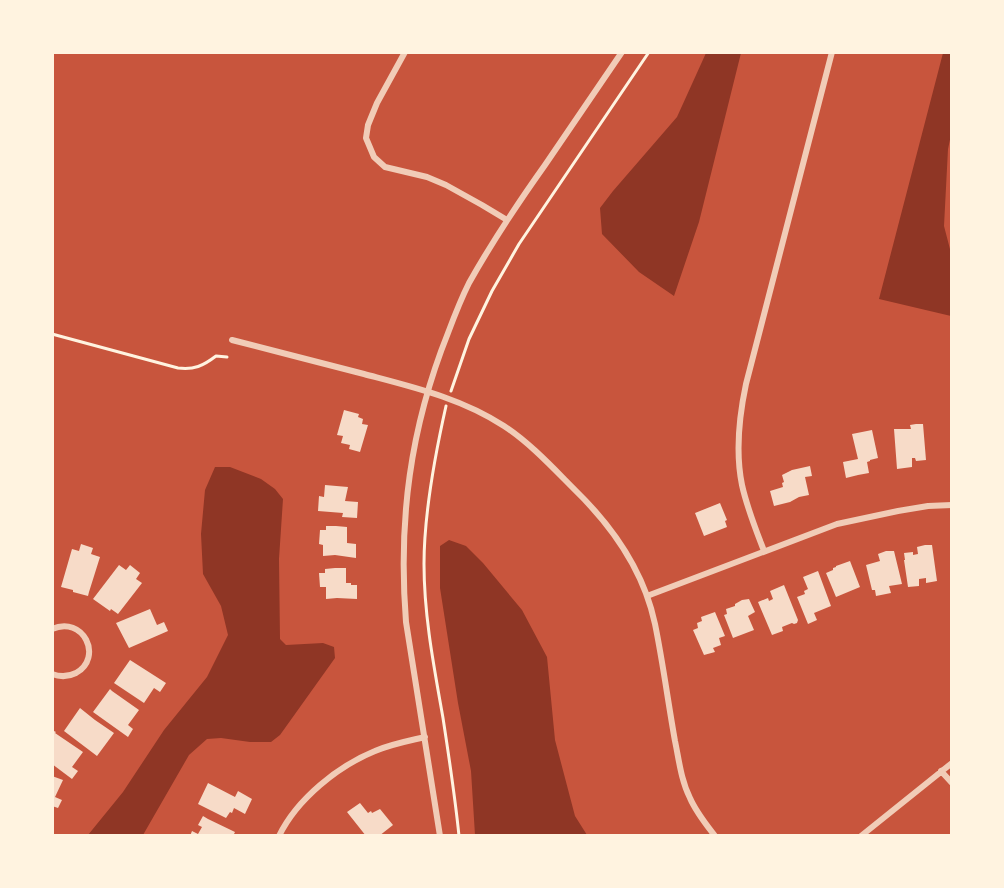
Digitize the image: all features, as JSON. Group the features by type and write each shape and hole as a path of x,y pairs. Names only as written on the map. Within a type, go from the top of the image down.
{"street":[{"path":"405,52 377,103 366,132 374,157 385,167 427,177 446,185 507,220"},
{"path":"440,836 406,622 403,589 406,503 419,421 439,356 468,285 507,220 622,52"},
{"path":"764,551 747,504 741,478 738,457 741,411 832,52"},
{"path":"232,340 428,391 465,405 504,426 557,472 590,505 626,551 647,596 652,610 685,784 698,813 715,836"},
{"path":"647,596 817,531 860,518 928,506 951,505"},
{"path":"52,628 66,626 81,632 86,639 89,653 87,661 78,672 63,677 52,674"},
{"path":"279,836 305,800 344,767 377,750 425,737"},
{"path":"861,836 951,763"},
{"path":"941,771 951,783"}],"path":[{"path":"52,334 171,368 190,370 201,367 216,356 227,357"}],"shaded area":[{"path":"706,53 741,53 699,222 674,296 639,272 602,234 600,208 677,117"},
{"path":"943,53 952,53 951,135 948,149 944,226 951,253 951,316 879,299"},
{"path":"215,467 230,467 261,479 275,489 283,499 279,559 280,639 286,645 323,643 334,647 335,658 280,735 271,742 207,739 189,755 143,835 88,835 123,792 164,730 207,677 228,635 221,606 203,574 201,534 205,490"},
{"path":"449,540 466,546 483,563 522,610 547,657 555,740 575,816 587,835 475,835 471,771 440,588 440,546"}],"building":[{"path":"344,410 359,414 358,417 363,419 362,424 368,425 360,452 349,449 350,445 341,443 343,436 337,435"},
{"path":"923,424 926,460 916,461 912,458 912,467 897,469 894,429 911,429 910,425"},
{"path":"872,430 878,458 867,462 869,473 846,478 843,462 858,459 852,434"},
{"path":"810,466 812,476 805,477 809,495 774,506 770,491 783,487 782,475"},
{"path":"325,485 348,487 345,501 358,502 357,518 342,517 343,513 318,511 319,496 324,497"},
{"path":"720,503 727,520 725,521 727,527 704,536 695,513"},
{"path":"326,526 347,527 347,543 356,544 356,558 323,556 323,545 319,544 320,530 326,530"},
{"path":"81,544 93,548 91,554 100,557 88,596 61,587 72,549 79,551"},
{"path":"932,545 937,581 926,583 926,578 919,579 919,586 908,587 904,553 918,554 917,547"},
{"path":"894,551 902,584 889,586 891,593 876,596 875,590 872,590 866,565 880,561 878,554"},
{"path":"850,561 860,587 836,597 826,573"},
{"path":"119,565 126,570 130,565 140,573 136,579 142,583 118,614 93,599"},
{"path":"346,568 346,583 357,585 357,599 326,599 326,587 320,587 319,573 325,573 325,569"},
{"path":"818,571 831,606 814,613 817,620 808,624 797,597 805,594 804,591 808,589 803,577"},
{"path":"784,585 798,620 797,623 782,627 783,631 772,635 758,602 768,598 769,601 773,599 770,591"},
{"path":"749,599 755,612 748,616 754,630 733,638 724,615 727,614 726,609 742,600"},
{"path":"150,609 157,625 164,622 168,631 129,648 116,623"},
{"path":"715,612 725,636 719,638 721,645 713,648 715,652 704,655 693,630 698,628 697,623 702,621 701,617"},
{"path":"130,660 166,683 160,692 154,688 144,703 114,683"},
{"path":"110,689 139,710 128,725 133,729 128,737 93,712"},
{"path":"80,708 114,733 97,756 64,731"},
{"path":"54,731 83,752 72,767 78,771 72,779 52,764 52,733"},
{"path":"52,776 63,780 55,797 62,800 58,808 52,806"},
{"path":"208,783 235,797 238,791 252,799 245,814 234,808 226,818 198,804"},
{"path":"360,803 368,813 380,809 393,825 379,836 366,836 347,812"},
{"path":"203,816 235,832 233,836 190,836 192,831 198,834 202,827 198,825"}]}
